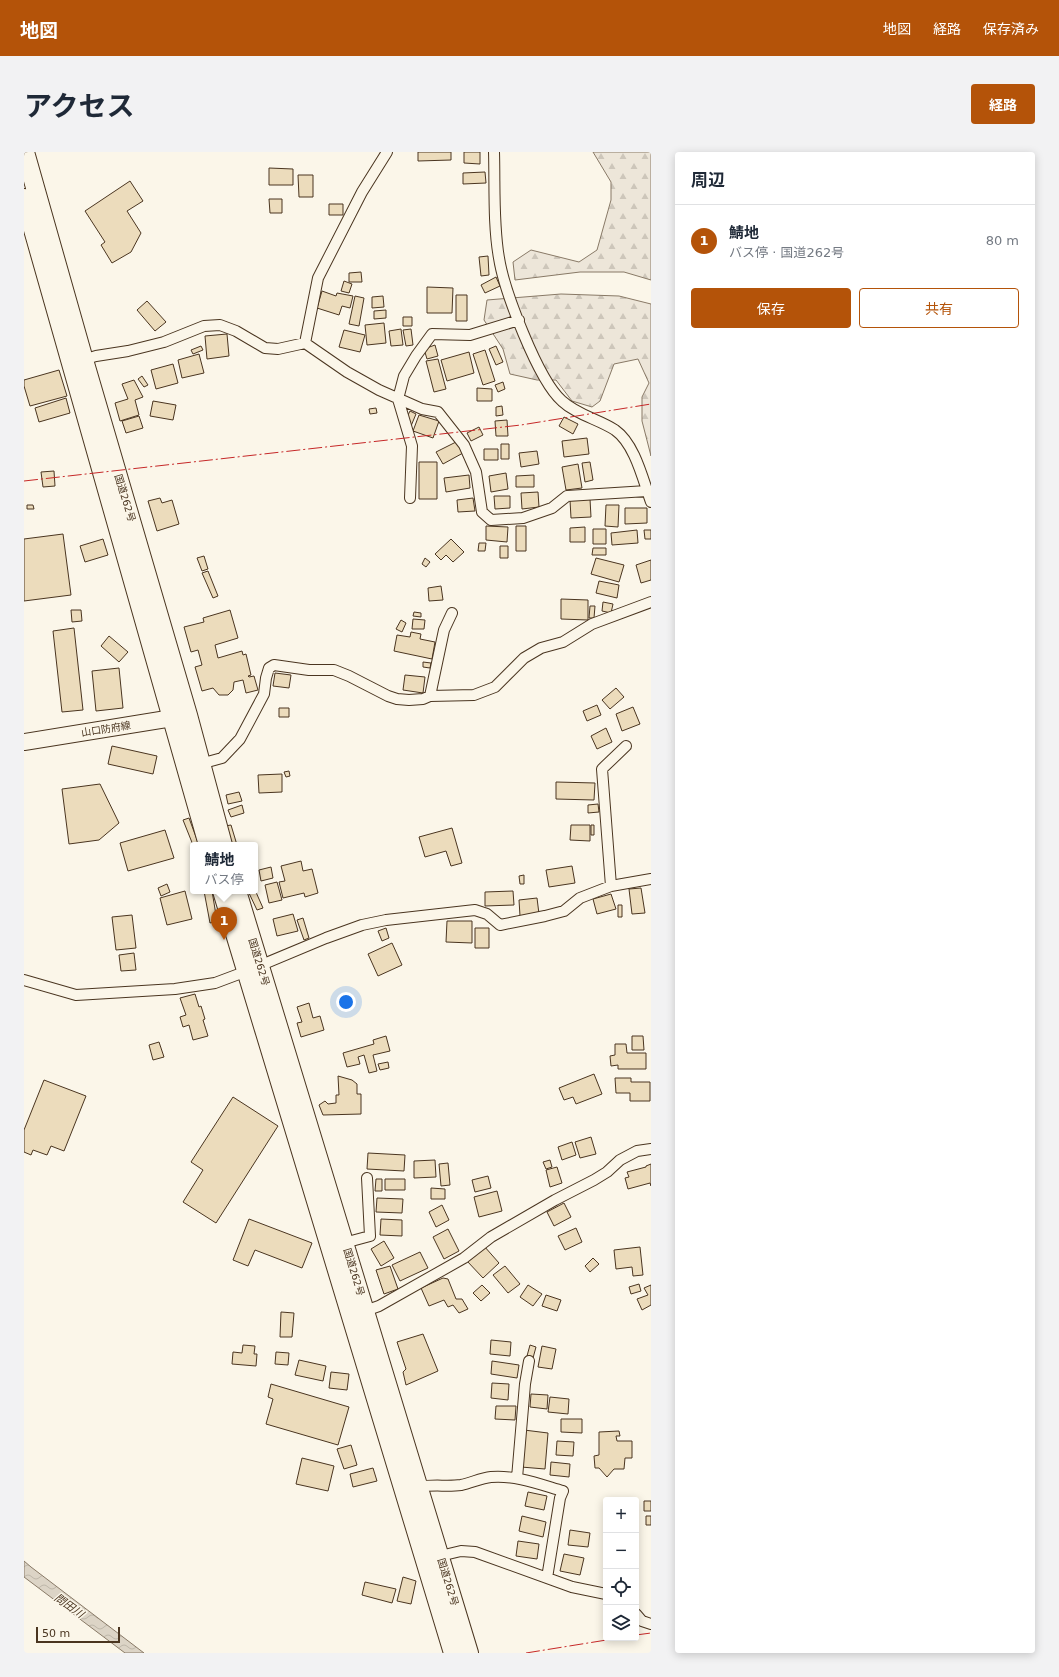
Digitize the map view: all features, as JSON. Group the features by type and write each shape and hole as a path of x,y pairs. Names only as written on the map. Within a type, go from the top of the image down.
{"highway":[{"name":"国道262号","path":"25,152 77,362"},
{"name":"国道262号","path":"24,198 77,362 180,717 207,842"},
{"name":"国道262号","path":"180,717 200,764 222,842"},
{"name":"国道262号","path":"223,894 254,968 344,1243 358,1313 419,1487 469,1653"},
{"name":"国道262号","path":"238,894 254,968 358,1313 453,1653"}],"main road":[{"name":"山口防府線","path":"24,742 180,717"}],"street":[{"path":"305,343 318,278 362,192 387,152"},
{"path":"494,152 496,236 499,259 509,293 534,357 551,389 562,402 576,411 616,431 628,444 641,471 651,502"},
{"path":"410,498 412,446 398,399 404,376 416,356 432,334 470,335 519,320"},
{"path":"77,362 96,356 128,351 164,342 204,326 215,325 220,325 236,331 265,348 278,349 305,343 358,379 422,409 438,412 464,445 476,472 482,512 491,520 523,518 552,508 567,496 647,491"},
{"path":"200,764 222,758 240,739 264,694 269,668 274,665 309,670 334,670 350,676 388,696 397,699 409,700 423,699 430,696 474,694 495,688 524,658 541,648 563,642 592,624 651,602"},
{"path":"430,696 444,630 452,613"},
{"path":"611,886 602,769 626,746"},
{"path":"24,980 76,995 175,989 209,984 254,968 326,938 362,925 386,920 475,910 487,914 500,925 564,911 580,898 611,886 651,879"},
{"path":"358,1313 379,1306 453,1265 491,1237 607,1172 620,1160 637,1151 651,1149"},
{"path":"344,1243 370,1236 367,1178"},
{"path":"517,1478 523,1399 529,1361"},
{"path":"419,1487 430,1484 449,1486 461,1485 490,1477 517,1478 563,1491 560,1498 547,1578"},
{"path":"440,1556 461,1551 475,1552 572,1587 603,1593"},
{"path":"639,1618 642,1621 651,1624"}],"green space":[{"path":"593,152 651,152 651,280 624,272 580,272 515,280 513,262 531,250 579,262 597,250 611,200 611,182"},
{"path":"561,294 619,296 651,304 651,456 642,421 642,397 649,383 638,359 614,364 600,401 592,407 572,401 556,380 537,380 510,374 503,349 484,320 487,300"}],"water":[{"name":"問田川","path":"24,1561 144,1653 125,1653 24,1577"}],"building":[{"path":"418,152 451,152 451,160 418,161"},
{"path":"464,152 480,152 480,164 464,163"},
{"path":"269,168 293,169 293,185 269,185"},
{"path":"485,172 486,183 463,184 463,173"},
{"path":"298,175 313,175 313,197 299,197"},
{"path":"130,181 143,201 127,211 141,233 131,252 112,263 101,245 105,242 85,211"},
{"path":"269,199 282,199 282,213 270,213"},
{"path":"329,204 343,204 343,215 329,215"},
{"path":"488,256 489,275 481,276 479,257"},
{"path":"361,272 362,282 349,282 349,273"},
{"path":"496,277 500,286 485,293 481,285"},
{"path":"344,281 352,284 349,293 341,291"},
{"path":"427,287 453,288 452,313 427,313"},
{"path":"322,291 336,296 337,293 353,296 350,308 342,306 339,315 317,308"},
{"path":"456,295 467,295 467,321 456,321"},
{"path":"355,296 364,298 359,326 349,324"},
{"path":"383,296 384,307 372,308 372,297"},
{"path":"147,301 166,322 155,331 137,310"},
{"path":"386,310 386,318 374,319 374,311"},
{"path":"403,317 412,317 412,326 403,326"},
{"path":"384,323 386,343 367,345 365,325"},
{"path":"401,329 403,345 391,346 389,331"},
{"path":"411,329 413,345 406,346 403,330"},
{"path":"344,330 365,335 360,352 339,347"},
{"path":"227,334 229,356 207,359 205,336"},
{"path":"435,345 438,356 427,359 424,349"},
{"path":"201,346 203,350 193,354 191,350"},
{"path":"496,346 503,362 496,365 489,349"},
{"path":"485,350 495,381 483,385 473,354"},
{"path":"469,352 474,373 447,381 441,360"},
{"path":"199,354 204,373 182,378 178,360"},
{"path":"438,359 446,389 434,392 426,361"},
{"path":"173,364 178,383 156,389 151,370"},
{"path":"59,370 67,396 30,406 24,386 24,380"},
{"path":"142,376 148,385 144,387 138,379"},
{"path":"134,380 143,397 135,400 139,415 120,421 115,403 128,399 122,384"},
{"path":"503,382 505,389 498,392 495,385"},
{"path":"477,388 492,389 492,401 477,401"},
{"path":"66,398 70,413 39,422 35,408"},
{"path":"153,401 176,405 173,420 150,416"},
{"path":"502,406 503,415 496,416 496,407"},
{"path":"376,408 377,413 370,414 369,409"},
{"path":"410,411 416,414 411,426 406,419"},
{"path":"419,415 439,421 433,438 413,431"},
{"path":"139,416 143,428 126,433 122,421"},
{"path":"564,417 578,424 573,434 559,426"},
{"path":"507,420 508,436 496,436 495,421"},
{"path":"479,427 483,435 471,441 467,433"},
{"path":"587,438 589,454 564,457 562,441"},
{"path":"456,442 463,453 443,464 436,452"},
{"path":"501,444 509,444 509,459 501,459"},
{"path":"484,449 498,449 498,460 484,460"},
{"path":"537,451 539,464 521,467 519,453"},
{"path":"419,462 437,462 437,499 419,499"},
{"path":"590,462 593,480 585,482 582,463"},
{"path":"578,464 582,488 566,490 562,467"},
{"path":"54,471 55,486 43,487 41,472"},
{"path":"506,473 508,489 491,492 489,476"},
{"path":"469,475 470,488 446,492 444,478"},
{"path":"534,475 534,487 516,487 516,476"},
{"path":"538,492 539,507 522,509 521,493"},
{"path":"494,496 510,496 510,508 495,509"},
{"path":"160,498 162,503 172,500 179,524 157,531 148,501"},
{"path":"473,498 475,511 458,512 457,500"},
{"path":"590,499 591,517 571,518 570,500"},
{"path":"27,505 33,505 34,509 27,509"},
{"path":"606,505 619,505 618,527 605,526"},
{"path":"625,508 647,508 647,523 625,524"},
{"path":"486,526 508,527 507,542 486,540"},
{"path":"516,526 526,526 526,551 516,551"},
{"path":"585,527 585,542 570,542 570,528"},
{"path":"593,529 606,529 606,544 593,544"},
{"path":"637,530 638,543 612,545 611,533"},
{"path":"644,530 651,530 651,539 645,539"},
{"path":"63,534 71,595 24,601 24,539"},
{"path":"103,539 108,555 85,562 80,546"},
{"path":"451,539 464,552 453,562 446,555 441,560 435,554"},
{"path":"479,543 486,543 485,551 478,551"},
{"path":"500,546 508,546 508,558 500,558"},
{"path":"593,548 606,548 606,555 592,555"},
{"path":"204,556 208,569 202,571 197,558"},
{"path":"425,558 430,562 426,567 422,564"},
{"path":"596,558 624,565 619,582 591,574"},
{"path":"651,560 651,580 641,583 636,565"},
{"path":"208,571 218,596 213,598 202,573"},
{"path":"599,581 619,585 617,598 596,593"},
{"path":"441,586 443,600 429,601 428,588"},
{"path":"561,599 588,600 588,620 561,619"},
{"path":"603,602 613,604 611,613 602,611"},
{"path":"590,606 595,606 594,618 589,618"},
{"path":"71,610 81,610 82,621 72,622"},
{"path":"230,610 238,638 215,645 218,658 242,651 243,655 246,654 251,675 248,676 254,676 258,690 246,693 243,680 234,682 233,690 228,695 219,695 213,688 202,691 195,667 202,665 198,650 191,652 184,627 204,622 203,618"},
{"path":"414,612 421,613 421,617 413,616"},
{"path":"413,619 425,620 424,629 412,629"},
{"path":"401,620 406,623 402,632 396,629"},
{"path":"74,628 83,710 62,712 53,631"},
{"path":"411,632 421,634 420,639 435,642 432,659 394,651 397,635 410,637"},
{"path":"109,636 128,652 119,662 101,646"},
{"path":"423,662 431,663 430,668 423,667"},
{"path":"119,668 123,708 96,711 92,671"},
{"path":"275,673 291,675 289,688 273,686"},
{"path":"405,675 425,677 423,693 403,690"},
{"path":"616,688 624,697 610,709 602,700"},
{"path":"597,705 601,715 587,721 583,711"},
{"path":"633,707 640,724 622,731 616,714"},
{"path":"279,708 289,708 289,717 279,717"},
{"path":"606,728 612,742 597,749 591,736"},
{"path":"112,746 157,756 153,774 108,764"},
{"path":"289,771 290,776 286,777 284,772"},
{"path":"282,774 282,792 259,793 258,775"},
{"path":"556,782 595,783 594,800 556,799"},
{"path":"100,784 119,823 99,840 69,844 62,789"},
{"path":"239,792 242,801 228,804 226,795"},
{"path":"598,804 599,812 588,813 588,805"},
{"path":"242,805 244,813 231,817 228,810"},
{"path":"189,818 198,842 192,842 183,820"},
{"path":"231,825 236,842 229,842 225,826"},
{"path":"571,825 590,825 590,841 570,840"},
{"path":"591,825 594,825 594,835 591,835"},
{"path":"452,828 462,863 451,866 446,851 425,857 419,837"},
{"path":"165,830 174,858 128,871 120,843"},
{"path":"301,861 303,871 312,869 318,893 305,897 304,893 283,898 279,882 285,881 281,866"},
{"path":"572,866 575,883 549,887 546,870"},
{"path":"271,867 273,878 261,881 259,870"},
{"path":"524,875 524,884 520,884 519,876"},
{"path":"277,882 282,900 269,903 265,885"},
{"path":"167,884 170,892 161,896 158,888"},
{"path":"641,888 645,913 632,914 629,889"},
{"path":"185,891 192,919 167,925 160,898"},
{"path":"513,891 514,905 485,906 485,892"},
{"path":"205,894 212,894 217,921 210,923"},
{"path":"249,894 257,894 263,908 257,910"},
{"path":"611,894 616,909 597,914 593,899"},
{"path":"537,898 539,914 520,916 519,900"},
{"path":"618,905 622,905 622,917 618,917"},
{"path":"293,914 298,931 277,936 273,919"},
{"path":"132,915 136,948 116,950 112,917"},
{"path":"303,918 309,938 304,940 297,920"},
{"path":"447,921 472,921 472,943 446,942"},
{"path":"386,928 389,938 382,941 378,931"},
{"path":"475,928 489,928 489,948 475,948"},
{"path":"392,943 402,965 378,976 368,954"},
{"path":"134,953 136,970 121,971 119,955"},
{"path":"195,994 199,1007 201,1006 205,1019 203,1020 208,1036 193,1040 189,1025 183,1027 180,1017 186,1015 180,998"},
{"path":"309,1003 313,1018 320,1016 324,1030 301,1037 297,1023 302,1022 297,1007"},
{"path":"386,1036 390,1051 373,1055 377,1071 369,1073 364,1055 358,1057 360,1064 347,1067 343,1053 374,1044 373,1040"},
{"path":"632,1036 643,1036 644,1050 632,1050"},
{"path":"159,1042 164,1057 153,1060 149,1045"},
{"path":"615,1044 626,1044 627,1053 646,1053 646,1069 618,1069 618,1065 611,1066 610,1056 615,1055"},
{"path":"388,1062 389,1068 380,1070 378,1064"},
{"path":"594,1074 602,1094 576,1104 573,1097 564,1100 559,1088"},
{"path":"338,1076 352,1080 357,1084 357,1094 361,1094 361,1114 323,1115 319,1105 325,1101 328,1104 336,1103 336,1095 339,1095"},
{"path":"615,1078 631,1078 631,1082 650,1082 650,1101 630,1101 630,1093 616,1093"},
{"path":"44,1080 86,1096 64,1151 51,1146 47,1155 33,1150 31,1155 24,1152 24,1130"},
{"path":"233,1097 278,1126 216,1223 183,1202 203,1170 191,1162"},
{"path":"591,1137 596,1154 580,1158 575,1142"},
{"path":"572,1142 576,1155 562,1160 558,1147"},
{"path":"368,1153 405,1155 404,1171 367,1169"},
{"path":"435,1160 436,1177 414,1178 414,1161"},
{"path":"550,1160 552,1167 546,1169 543,1162"},
{"path":"448,1163 450,1185 441,1186 439,1164"},
{"path":"651,1164 651,1186 650,1183 628,1189 625,1178 629,1177 627,1172 646,1167"},
{"path":"557,1167 562,1183 550,1187 546,1170"},
{"path":"488,1176 491,1188 475,1192 472,1180"},
{"path":"376,1179 382,1179 382,1191 375,1191"},
{"path":"385,1179 405,1179 405,1190 385,1190"},
{"path":"431,1188 445,1189 445,1199 431,1199"},
{"path":"497,1191 502,1211 479,1217 474,1197"},
{"path":"377,1198 403,1199 402,1213 376,1212"},
{"path":"564,1203 571,1217 554,1226 547,1212"},
{"path":"442,1205 449,1220 436,1227 429,1212"},
{"path":"249,1219 312,1243 302,1268 255,1250 248,1266 233,1260"},
{"path":"381,1219 402,1220 402,1236 380,1235"},
{"path":"576,1228 582,1242 565,1250 558,1236"},
{"path":"448,1229 459,1251 444,1259 433,1237"},
{"path":"384,1241 394,1258 381,1266 371,1249"},
{"path":"484,1246 499,1263 483,1278 467,1261"},
{"path":"640,1247 643,1275 633,1276 632,1267 616,1269 614,1250"},
{"path":"420,1252 428,1268 400,1281 392,1265"},
{"path":"593,1258 599,1264 590,1272 585,1266"},
{"path":"390,1266 398,1289 384,1294 376,1270"},
{"path":"505,1266 520,1284 508,1293 493,1275"},
{"path":"443,1278 448,1279 456,1299 462,1299 468,1309 459,1313 453,1305 448,1307 444,1300 429,1306 421,1288"},
{"path":"639,1284 641,1291 631,1294 629,1287"},
{"path":"482,1285 490,1293 481,1301 473,1293"},
{"path":"528,1285 542,1294 533,1306 520,1297"},
{"path":"651,1285 651,1305 642,1310 637,1299 648,1295 644,1288"},
{"path":"546,1295 561,1300 557,1311 542,1306"},
{"path":"281,1312 294,1313 292,1337 280,1337"},
{"path":"423,1334 438,1371 406,1385 403,1372 406,1369 397,1342"},
{"path":"491,1340 511,1342 510,1356 490,1354"},
{"path":"243,1345 255,1346 254,1354 257,1354 256,1366 232,1364 233,1352 242,1353"},
{"path":"530,1345 536,1347 533,1358 527,1356"},
{"path":"542,1346 556,1349 552,1369 538,1367"},
{"path":"276,1352 289,1353 288,1365 275,1364"},
{"path":"299,1360 326,1366 323,1381 295,1375"},
{"path":"492,1361 519,1365 517,1378 491,1374"},
{"path":"331,1372 349,1374 347,1390 329,1388"},
{"path":"492,1383 509,1384 508,1400 491,1398"},
{"path":"271,1384 349,1407 338,1445 266,1424 273,1399 268,1397"},
{"path":"531,1394 548,1395 547,1409 530,1407"},
{"path":"550,1397 569,1399 568,1414 548,1412"},
{"path":"496,1406 516,1406 515,1420 495,1419"},
{"path":"561,1419 582,1419 582,1433 561,1432"},
{"path":"524,1430 548,1433 545,1469 521,1467"},
{"path":"619,1431 620,1436 616,1436 617,1441 632,1441 632,1458 625,1458 624,1469 614,1469 607,1477 599,1468 595,1468 594,1456 599,1455 599,1432"},
{"path":"557,1441 574,1442 573,1456 556,1455"},
{"path":"351,1445 357,1465 344,1469 337,1449"},
{"path":"302,1458 334,1466 328,1491 296,1484"},
{"path":"551,1462 570,1464 569,1477 550,1475"},
{"path":"373,1468 377,1481 353,1487 350,1474"},
{"path":"528,1492 547,1496 544,1510 525,1506"},
{"path":"644,1501 651,1501 651,1511 644,1511"},
{"path":"522,1516 546,1522 543,1537 519,1531"},
{"path":"646,1516 651,1516 651,1525 646,1525"},
{"path":"570,1530 590,1533 588,1547 568,1545"},
{"path":"518,1541 539,1544 537,1559 516,1556"},
{"path":"564,1554 584,1558 580,1575 560,1571"},
{"path":"403,1577 416,1581 411,1604 397,1601"},
{"path":"365,1582 396,1589 392,1603 362,1595"}],"power":[{"path":"24,481 521,425 651,404"},
{"path":"639,1635 651,1633"},
{"path":"526,1653 603,1641"}],"place":[{"name":"鯖地","path":"224,940"}]}
